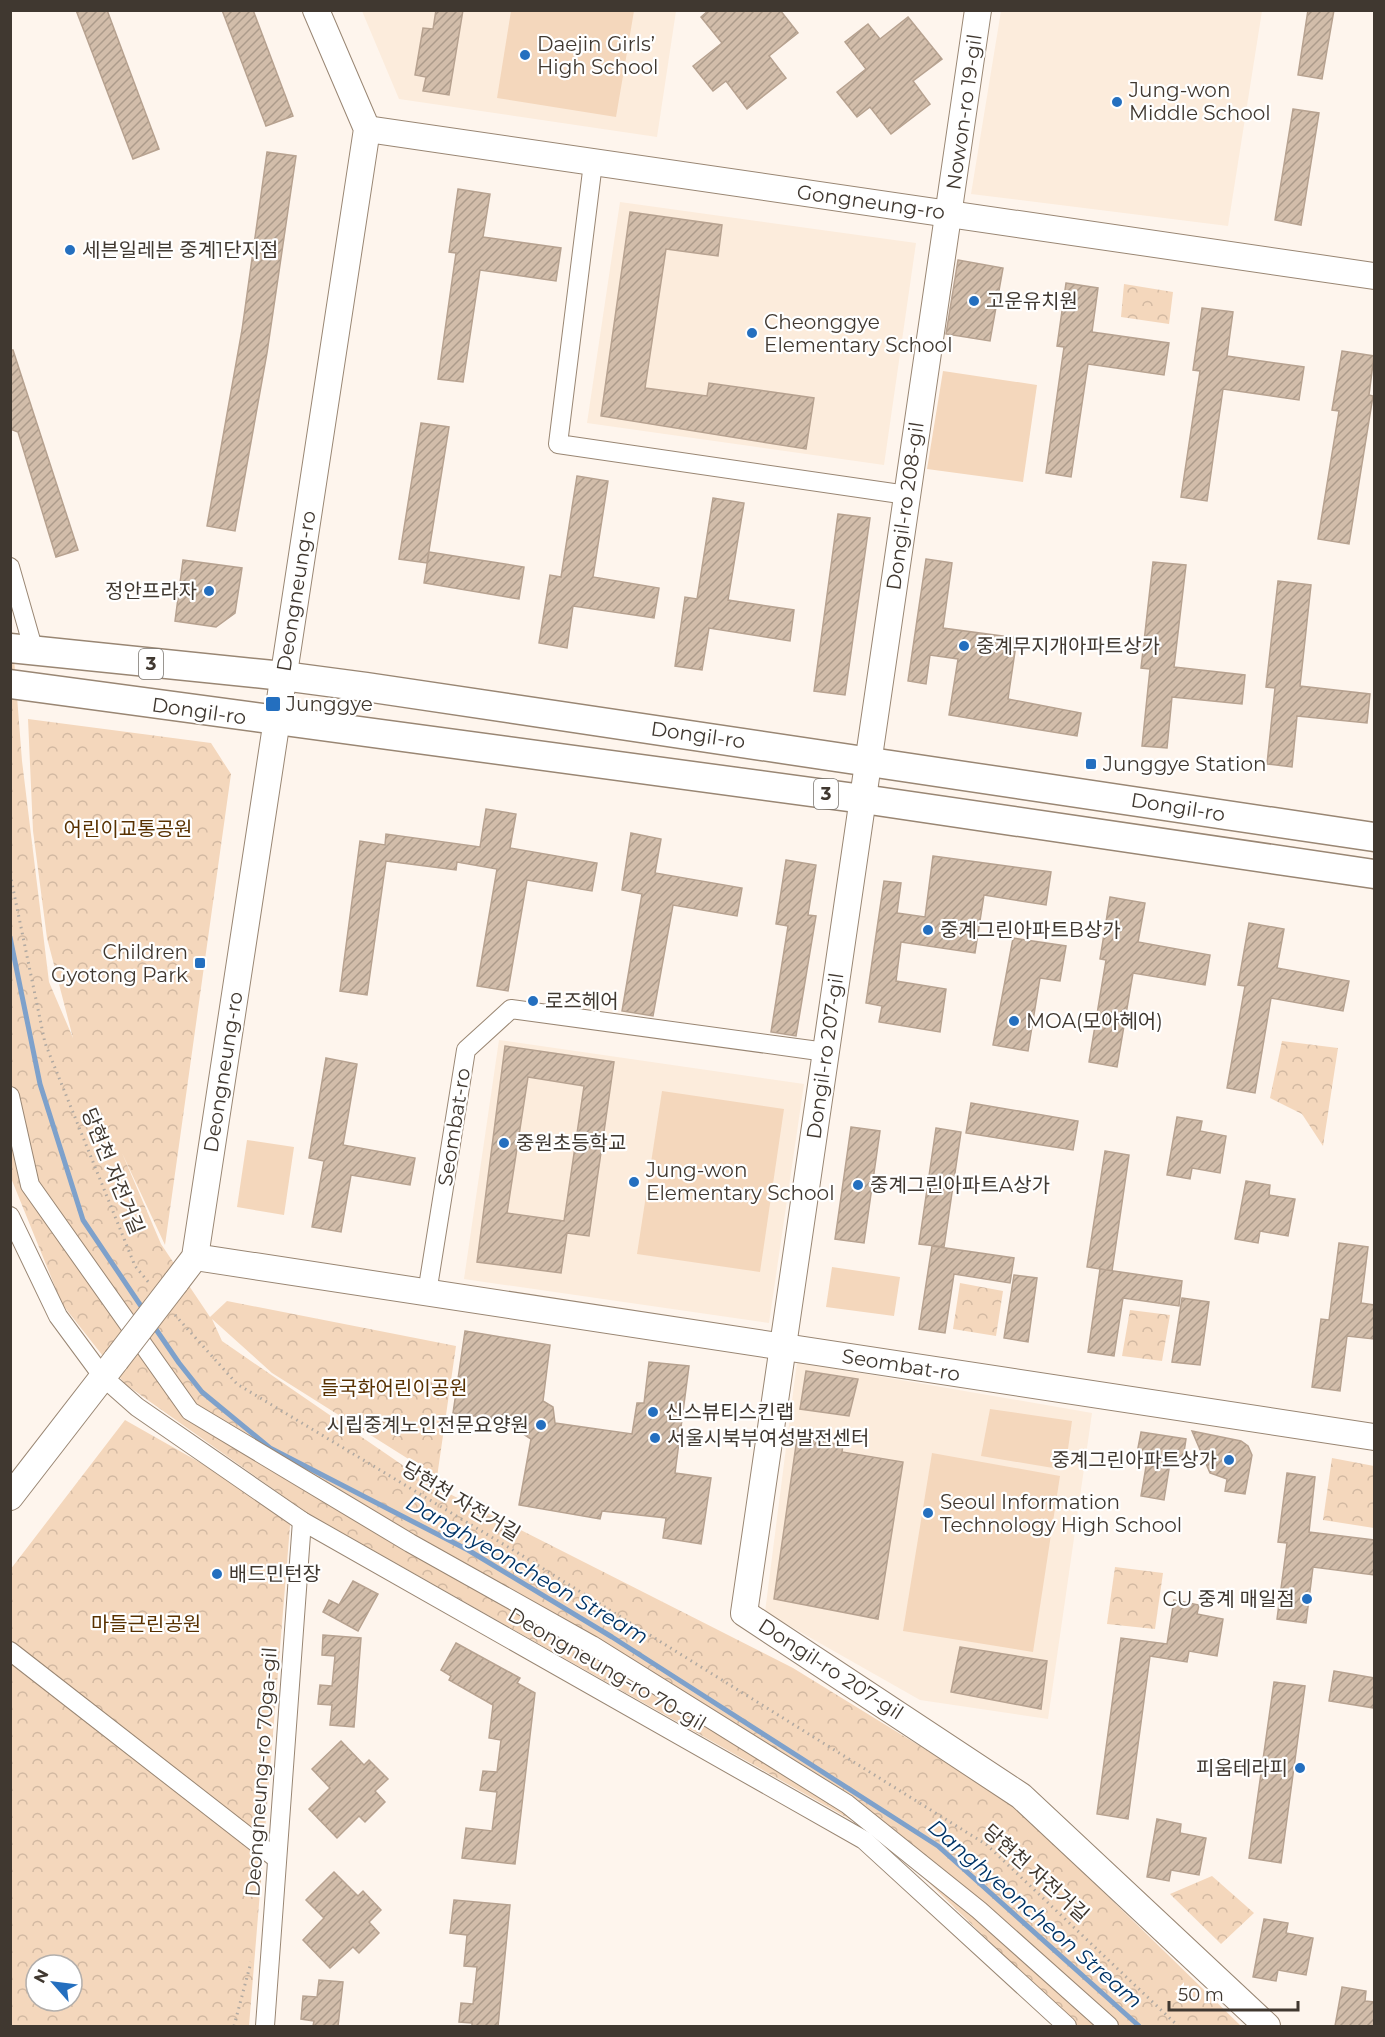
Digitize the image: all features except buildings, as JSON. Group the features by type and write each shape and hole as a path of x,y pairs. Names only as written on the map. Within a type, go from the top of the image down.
{"main road":[{"name":"Dongil-ro","path":"21,649 283,676 869,760 1374,837"},
{"name":"Dongil-ro","path":"16,685 276,722 863,799 1374,874"}],"street":[{"path":"316,10 367,129"},
{"name":"Nowon-ro 19-gil","path":"950,214 978,10"},
{"name":"Gongneung-ro","path":"367,129 1374,276"},
{"name":"Deongneung-ro","path":"109,1368 166,1288 195,1257 367,129"},
{"path":"593,163 558,444 906,495"},
{"name":"Dongil-ro 208-gil","path":"863,799 906,495 950,214"},
{"path":"10,567 21,649"},
{"name":"Dongil-ro 207-gil","path":"863,799 744,1613 1021,1796 1267,2026"},
{"name":"Seombat-ro","path":"427,1293 466,1050 511,1009 826,1052"},
{"path":"10,1096 30,1185 190,1411 410,1544 592,1645 847,1804 979,1910 1109,2026"},
{"name":"Deongneung-ro 70-gil","path":"10,1216 58,1316 109,1368 137,1407 302,1521 864,1840 1067,2026"},
{"name":"Seombat-ro","path":"195,1257 1374,1437"},
{"path":"10,1497 109,1368"},
{"name":"Deongneung-ro 70ga-gil","path":"264,2026 302,1521"},
{"path":"10,1651 277,1859"}],"path":[{"name":"당현천 자전거길","path":"10,874 45,1043 135,1266 166,1288"},
{"name":"당현천 자전거길","path":"172,1311 237,1384 528,1559 987,1845 1178,2026"}],"shaded area":[{"name":"Daejin Girls’ High School","path":"362,11 676,11 657,137 399,99"},
{"name":"Jung-won Middle School","path":"1001,11 1262,11 1228,226 971,194"},
{"name":"Cheonggye Elementary School","path":"620,202 916,243 884,465 587,423"},
{"name":"Jung-won Elementary School","path":"499,1040 804,1084 769,1323 464,1279"},
{"name":"Seoul Information Technology High School","path":"797,1362 1092,1413 1048,1719 920,1700 765,1612"}],"green space":[{"path":"511,11 634,11 616,117 497,98"},
{"path":"1124,284 1173,292 1169,324 1121,317"},
{"path":"943,371 1037,385 1023,482 927,469"},
{"path":"10,606 22,761 49,982 73,1038 47,938 33,831 28,719 211,743 231,774 165,1245 122,1153 161,1244 210,1317 227,1301 456,1346 437,1477 272,1373 212,1319 222,1341 430,1484 793,1668 1011,1802 1241,2026 1076,2026 883,1838 307,1513 125,1384 62,1304 11,1178"},
{"path":"1282,1041 1338,1048 1323,1146 1302,1114 1270,1098"},
{"path":"662,1091 784,1109 760,1272 637,1254"},
{"path":"247,1140 294,1147 284,1215 237,1207"},
{"path":"832,1267 900,1277 894,1316 826,1307"},
{"path":"960,1283 1003,1291 996,1336 953,1329"},
{"path":"1130,1310 1170,1315 1162,1361 1122,1356"},
{"path":"990,1409 1072,1421 1065,1470 981,1456"},
{"name":"마들근린공원","path":"125,1420 291,1514 249,2026 11,2026 10,1570"},
{"path":"932,1453 1060,1476 1033,1652 903,1631"},
{"path":"1332,1458 1374,1466 1374,1528 1323,1520"},
{"path":"1115,1567 1163,1573 1155,1629 1107,1624"},
{"path":"1212,1876 1254,1913 1221,1944 1170,1894"}],"waterway":[{"name":"Danghyeoncheon Stream","path":"10,937 40,1084 83,1220 145,1312"},
{"name":"Danghyeoncheon Stream","path":"153,1325 202,1392 270,1448 468,1550 612,1637 938,1846 1139,2026"}],"place":[{"name":"Daejin Girls’ High School","path":"525,55"},
{"name":"Jung-won Middle School","path":"1117,102"},
{"name":"세븐일레븐 중계1단지점","path":"70,250"},
{"name":"고운유치원","path":"974,301"},
{"name":"Cheonggye Elementary School","path":"752,333"},
{"name":"정안프라자","path":"209,591"},
{"name":"중계무지개아파트상가","path":"964,646"},
{"name":"Junggye","path":"273,704"},
{"name":"Junggye Station","path":"1091,764"},
{"name":"중계그린아파트B상가","path":"928,930"},
{"name":"Children Gyotong Park","path":"200,963"},
{"name":"로즈헤어","path":"533,1001"},
{"name":"MOA(모아헤어)","path":"1014,1021"},
{"name":"중원초등학교","path":"504,1143"},
{"name":"Jung-won Elementary School","path":"634,1182"},
{"name":"중계그린아파트A상가","path":"858,1185"},
{"name":"신스뷰티스킨랩","path":"653,1412"},
{"name":"시립중계노인전문요양원","path":"541,1425"},
{"name":"서울시북부여성발전센터","path":"655,1438"},
{"name":"중계그린아파트상가","path":"1229,1460"},
{"name":"Seoul Information Technology High School","path":"928,1513"},
{"name":"배드민턴장","path":"217,1574"},
{"name":"CU 중계 매일점","path":"1307,1599"},
{"name":"피움테라피","path":"1300,1768"}],"park label":[{"name":"어린이교통공원","path":"128,829"},
{"name":"들국화어린이공원","path":"394,1388"}]}
